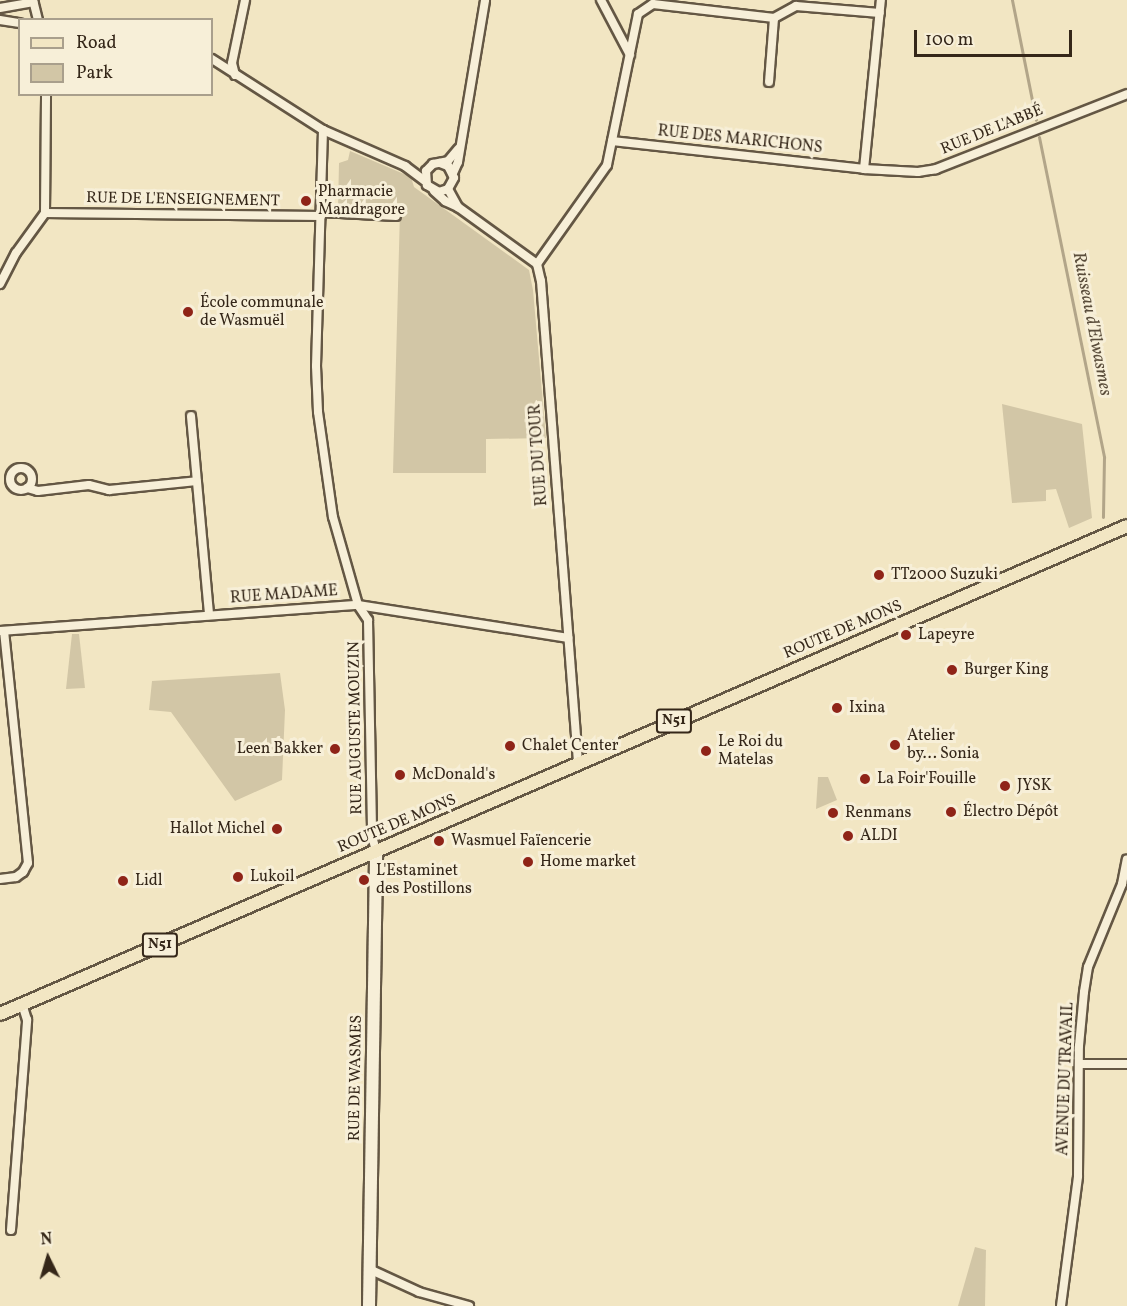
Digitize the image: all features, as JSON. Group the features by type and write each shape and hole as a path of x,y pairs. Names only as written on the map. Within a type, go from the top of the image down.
{"main road":[{"name":"ROUTE DE MONS","path":"0,1014 1127,526"}],"street":[{"path":"235,75 232,63 245,0"},
{"path":"434,191 448,189 453,181 485,0"},
{"path":"601,0 630,56"},
{"path":"864,169 881,0"},
{"path":"0,8 33,1 37,18"},
{"path":"213,60 323,130 405,166 425,181 445,201 458,207 537,264 608,165 638,14 653,4 689,4 774,18 795,3 880,13"},
{"path":"769,82 774,18"},
{"path":"0,20 18,23"},
{"name":"RUE DE L'ABBÉ","path":"864,169 904,173 936,168 1127,94"},
{"path":"0,284 16,253 45,213 46,96"},
{"name":"RUE AUGUSTE MOUZIN","path":"323,130 316,366 318,412 333,517 357,605 368,620 370,634 372,836 376,851"},
{"name":"RUE DES MARICHONS","path":"612,141 864,169"},
{"path":"405,166 428,169 452,158 461,143"},
{"path":"440,163 448,166 453,173"},
{"path":"425,181 428,169"},
{"path":"448,189 458,207"},
{"name":"RUE DE L'ENSEIGNEMENT","path":"45,213 396,216"},
{"name":"RUE DU TOUR","path":"537,264 541,281 578,763"},
{"path":"191,416 209,615"},
{"path":"27,488 39,490 89,485 109,490 197,481"},
{"name":"RUE MADAME","path":"2,631 357,605 568,638"},
{"path":"0,879 16,877 23,872 28,863 2,631"},
{"name":"RUE DE WASMES","path":"369,1306 376,851"},
{"name":"AVENUE DU TRAVAIL","path":"1061,1306 1078,1176 1079,1046 1088,967 1122,884 1127,859"},
{"path":"11,1230 27,1020 22,1004"},
{"path":"1080,1064 1127,1064"},
{"path":"369,1269 419,1292 469,1306"}],"green space":[{"path":"350,151 411,177 414,187 529,270 533,290 546,438 486,439 486,473 393,473 400,211 338,208 339,163 348,160"},
{"path":"1002,404 1082,424 1092,518 1069,528 1056,489 1046,490 1046,501 1012,503"},
{"path":"72,634 79,634 85,688 66,689"},
{"path":"280,673 285,710 282,780 235,801 171,712 149,710 152,681"},
{"path":"818,777 828,777 837,800 816,809"},
{"path":"975,1247 986,1250 985,1306 958,1306"}],"waterway":[{"name":"Ruisseau d'Elwasmes","path":"1012,0 1036,120"},
{"name":"Ruisseau d'Elwasmes","path":"1039,137 1104,457 1103,517"}],"place":[{"name":"Pharmacie Mandragore","path":"306,201"},
{"name":"École communale de Wasmuël","path":"188,312"},
{"name":"TT2000 Suzuki","path":"879,575"},
{"name":"Lapeyre","path":"906,635"},
{"name":"Burger King","path":"952,670"},
{"name":"Ixina","path":"837,708"},
{"name":"Atelier by... Sonia","path":"895,745"},
{"name":"Chalet Center","path":"510,746"},
{"name":"Leen Bakker","path":"335,749"},
{"name":"Le Roi du Matelas","path":"706,751"},
{"name":"McDonald's","path":"400,775"},
{"name":"La Foir'Fouille","path":"865,779"},
{"name":"JYSK","path":"1005,786"},
{"name":"Électro Dépôt","path":"951,812"},
{"name":"Renmans","path":"833,813"},
{"name":"Hallot Michel","path":"277,829"},
{"name":"ALDI","path":"848,836"},
{"name":"Wasmuel Faïencerie","path":"439,841"},
{"name":"Home market","path":"528,862"},
{"name":"Lukoil","path":"238,877"},
{"name":"L'Estaminet des Postillons","path":"364,880"},
{"name":"Lidl","path":"123,881"}]}
